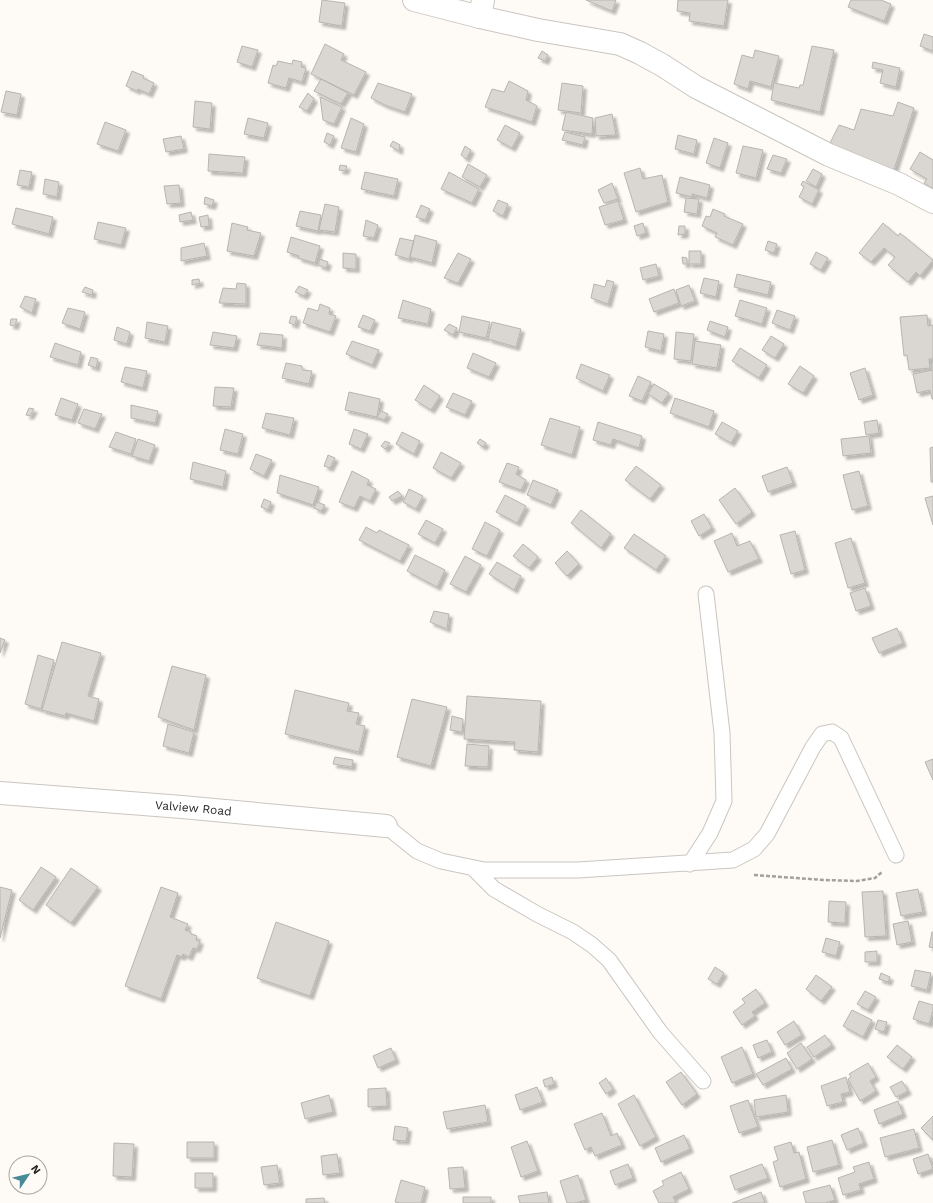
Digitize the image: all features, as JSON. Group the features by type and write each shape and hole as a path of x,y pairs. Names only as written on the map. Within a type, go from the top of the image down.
{"street":[{"path":"414,0 481,8 538,30 620,44 662,65 696,88 829,155 899,184 933,202"},
{"name":"Valview Road","path":"0,793 182,807 386,826"}],"lane":[{"path":"690,864 710,833 724,802 722,732 706,594"},
{"path":"386,826 417,851 441,861 484,870 578,870 690,864 733,860 754,849 768,834 813,747 822,734 832,732 841,738 896,855"},
{"path":"473,868 494,889 537,914 573,932 592,945 609,960 660,1032 703,1081"}],"path":[{"path":"754,875 858,881 875,878 885,870 896,855"}],"building":[{"path":"322,0 345,3 342,26 319,22"},
{"path":"586,0 616,0 612,11"},
{"path":"678,0 728,0 724,26 689,21 690,13 677,11"},
{"path":"851,0 881,0 891,4 884,21 848,7"},
{"path":"924,34 933,37 933,51 920,46"},
{"path":"325,44 344,54 341,60 366,72 354,95 311,74"},
{"path":"242,46 258,50 252,67 237,62"},
{"path":"812,46 834,50 820,112 771,100 774,83 799,88 800,85 803,85"},
{"path":"755,50 779,56 771,87 750,81 748,89 734,84 742,55 753,58"},
{"path":"542,51 548,55 545,61 538,58"},
{"path":"293,60 302,62 301,67 306,68 302,82 289,78 286,88 268,83 273,65 276,66 278,61 292,64"},
{"path":"873,62 900,68 896,87 880,83 883,70 872,68"},
{"path":"132,71 144,76 143,78 154,83 149,94 126,86"},
{"path":"321,79 348,93 341,104 314,91"},
{"path":"509,81 528,91 526,100 537,106 532,122 485,107 492,89 504,92"},
{"path":"378,83 412,94 405,112 371,98"},
{"path":"562,83 583,86 581,113 558,110"},
{"path":"6,91 21,94 17,115 1,112"},
{"path":"308,93 314,99 307,111 299,107"},
{"path":"320,97 342,107 334,124 323,120"},
{"path":"195,101 212,103 210,129 193,127"},
{"path":"898,102 914,108 892,176 828,147 839,125 854,130 861,109 893,116"},
{"path":"566,112 593,118 592,134 562,130"},
{"path":"612,114 616,135 596,136 595,118"},
{"path":"248,118 268,123 264,138 244,134"},
{"path":"351,118 364,124 356,152 341,148"},
{"path":"105,122 126,130 118,151 97,144"},
{"path":"505,125 520,133 512,148 497,140"},
{"path":"565,132 585,137 583,145 562,140"},
{"path":"327,133 334,136 330,145 324,142"},
{"path":"678,135 697,140 694,154 675,149"},
{"path":"181,136 184,149 166,152 163,139"},
{"path":"714,138 728,143 720,168 706,163"},
{"path":"393,141 400,145 399,151 390,146"},
{"path":"465,146 471,150 466,159 461,155"},
{"path":"743,146 763,150 756,178 736,173"},
{"path":"920,152 933,160 933,189 924,183 927,179 910,169"},
{"path":"209,154 245,157 243,173 208,171"},
{"path":"773,155 787,159 781,173 767,169"},
{"path":"468,164 487,175 480,187 462,177"},
{"path":"340,165 347,166 345,171 339,170"},
{"path":"640,168 643,179 662,175 668,202 636,212 624,173"},
{"path":"813,169 822,174 816,187 806,181"},
{"path":"20,170 32,172 29,187 17,185"},
{"path":"365,172 398,179 394,196 361,189"},
{"path":"449,172 479,189 472,203 441,189"},
{"path":"680,177 710,185 707,198 692,194 692,197 676,193"},
{"path":"45,179 59,182 57,197 43,194"},
{"path":"803,181 819,190 812,204 799,197 804,187 801,185"},
{"path":"612,183 618,199 604,203 598,190"},
{"path":"179,185 181,203 167,204 164,186"},
{"path":"205,197 214,200 212,206 204,204"},
{"path":"686,198 699,199 697,214 684,212"},
{"path":"498,200 508,204 503,216 493,211"},
{"path":"618,201 624,220 605,225 599,207"},
{"path":"325,204 339,207 335,232 319,230"},
{"path":"421,205 430,209 425,220 416,217"},
{"path":"16,208 53,217 49,234 12,224"},
{"path":"713,209 725,214 724,216 743,224 733,245 715,237 717,233 702,226 706,216 710,217"},
{"path":"300,211 321,215 318,231 296,226"},
{"path":"191,212 193,220 180,222 179,215"},
{"path":"208,215 209,226 201,227 199,217"},
{"path":"366,220 378,225 374,238 363,236"},
{"path":"98,222 126,228 121,245 94,239"},
{"path":"232,223 248,227 247,230 261,233 254,256 227,251"},
{"path":"643,223 646,233 637,236 634,226"},
{"path":"883,223 898,236 900,233 933,260 920,276 916,272 908,282 888,265 895,257 884,248 871,262 859,253"},
{"path":"679,226 685,226 685,234 678,235"},
{"path":"415,235 437,241 432,263 410,257"},
{"path":"291,237 320,246 315,263 298,258 299,256 287,252"},
{"path":"400,238 414,241 409,259 395,255"},
{"path":"768,241 777,244 774,253 765,250"},
{"path":"204,243 207,256 181,261 181,248"},
{"path":"689,251 701,251 701,264 689,264"},
{"path":"816,252 828,258 821,270 810,264"},
{"path":"343,253 356,254 356,269 343,268"},
{"path":"458,253 471,259 458,283 444,278"},
{"path":"682,257 687,258 687,264 683,264"},
{"path":"320,259 328,262 326,268 318,265"},
{"path":"656,264 659,276 643,280 640,268"},
{"path":"737,274 771,282 768,295 734,287"},
{"path":"704,278 719,281 716,297 700,293"},
{"path":"199,279 200,283 192,285 192,280"},
{"path":"607,280 614,282 608,304 591,298 594,284 605,287"},
{"path":"237,283 246,284 246,304 219,303 223,288 236,289"},
{"path":"689,285 695,301 681,306 676,290"},
{"path":"299,286 308,290 304,296 295,292"},
{"path":"85,287 93,290 92,295 82,292"},
{"path":"674,289 679,303 654,312 649,299"},
{"path":"25,296 36,299 32,313 20,307"},
{"path":"403,300 431,309 428,324 398,318"},
{"path":"740,300 767,308 762,324 735,316"},
{"path":"320,304 330,308 329,314 336,316 330,332 303,323 308,308 318,311"},
{"path":"68,308 85,312 80,329 62,323"},
{"path":"777,310 795,316 790,330 772,323"},
{"path":"363,315 375,320 370,331 358,327"},
{"path":"927,315 928,326 933,325 933,359 929,359 930,368 909,370 907,355 904,356 900,317"},
{"path":"291,316 297,317 295,325 289,323"},
{"path":"462,316 490,322 486,338 459,332"},
{"path":"11,319 17,319 15,326 10,325"},
{"path":"710,321 728,327 725,337 707,330"},
{"path":"147,322 168,326 165,342 145,338"},
{"path":"492,322 521,329 516,347 488,339"},
{"path":"449,324 457,328 453,335 444,330"},
{"path":"117,327 130,332 127,344 114,340"},
{"path":"648,331 664,334 661,351 645,347"},
{"path":"213,332 237,336 234,348 210,345"},
{"path":"676,332 694,334 691,361 674,359"},
{"path":"260,333 283,335 282,348 257,345"},
{"path":"771,336 784,344 775,358 762,350"},
{"path":"352,341 379,350 372,365 346,354"},
{"path":"695,341 721,345 717,368 692,364"},
{"path":"55,343 81,352 78,365 50,357"},
{"path":"740,348 767,365 759,378 732,361"},
{"path":"473,353 496,363 489,377 467,368"},
{"path":"91,357 98,359 96,368 88,365"},
{"path":"286,363 302,366 303,370 312,371 309,384 282,378"},
{"path":"581,364 610,375 603,391 576,378"},
{"path":"800,366 814,376 803,393 788,384"},
{"path":"125,367 147,371 143,388 121,382"},
{"path":"865,368 873,395 859,400 850,373"},
{"path":"933,370 932,399 930,390 917,393 913,374"},
{"path":"638,376 651,382 642,401 629,396"},
{"path":"654,384 669,393 662,403 648,394"},
{"path":"424,385 440,396 431,410 415,400"},
{"path":"215,387 234,388 231,407 213,406"},
{"path":"349,392 380,399 377,417 345,410"},
{"path":"453,393 472,401 465,415 446,407"},
{"path":"61,398 78,404 72,420 55,415"},
{"path":"675,398 714,411 709,427 670,413"},
{"path":"131,405 158,411 155,423 131,418"},
{"path":"29,408 34,409 30,416 26,415"},
{"path":"84,409 102,414 95,429 78,423"},
{"path":"381,411 388,414 384,420 377,417"},
{"path":"266,413 294,418 290,435 262,428"},
{"path":"550,418 580,427 572,455 541,445"},
{"path":"877,420 879,433 866,435 864,422"},
{"path":"598,422 642,436 639,448 613,439 611,445 593,440"},
{"path":"722,422 738,431 731,443 715,434"},
{"path":"225,429 243,434 238,454 220,450"},
{"path":"354,429 368,434 361,449 349,444"},
{"path":"116,432 136,439 131,454 109,447"},
{"path":"402,432 420,441 414,454 396,444"},
{"path":"869,436 871,453 843,456 841,439"},
{"path":"138,439 155,445 149,461 132,456"},
{"path":"480,439 486,443 483,447 477,443"},
{"path":"385,441 390,443 385,449 381,446"},
{"path":"933,447 933,482 931,482 930,448"},
{"path":"441,452 461,463 451,478 433,468"},
{"path":"256,454 272,460 264,476 250,469"},
{"path":"328,455 335,458 330,468 324,466"},
{"path":"193,462 226,471 223,487 190,479"},
{"path":"507,463 519,467 516,474 526,480 521,490 499,482"},
{"path":"636,466 661,485 650,499 625,480"},
{"path":"787,467 793,483 768,492 762,476"},
{"path":"352,471 369,480 367,485 376,489 370,501 360,496 354,508 339,502"},
{"path":"859,471 868,506 852,510 843,475"},
{"path":"280,475 319,487 313,505 277,493"},
{"path":"533,480 558,490 551,505 527,495"},
{"path":"735,488 752,512 736,524 719,500"},
{"path":"409,489 423,496 416,509 403,502"},
{"path":"398,491 402,496 392,501 389,497"},
{"path":"505,495 526,506 517,523 496,512"},
{"path":"933,496 933,525 925,498"},
{"path":"264,499 271,502 268,510 261,507"},
{"path":"317,502 325,505 321,511 314,508"},
{"path":"581,510 611,534 601,548 571,523"},
{"path":"704,514 712,528 699,536 691,521"},
{"path":"426,520 443,529 435,543 418,534"},
{"path":"485,522 500,530 487,556 472,549"},
{"path":"366,527 377,533 379,530 409,545 400,561 359,540"},
{"path":"795,531 805,570 791,574 780,535"},
{"path":"732,533 737,546 750,541 759,559 728,572 714,541"},
{"path":"634,534 666,556 656,570 624,548"},
{"path":"851,538 865,583 848,588 835,543"},
{"path":"523,544 538,557 529,568 513,556"},
{"path":"567,551 579,564 567,576 555,563"},
{"path":"415,555 445,570 437,587 407,571"},
{"path":"465,556 481,565 466,592 450,584"},
{"path":"497,562 521,576 514,590 489,574"},
{"path":"865,588 871,606 856,611 850,593"},
{"path":"434,611 449,614 447,629 430,622"},
{"path":"897,628 903,643 879,653 872,638"},
{"path":"0,638 5,640 0,653"},
{"path":"62,642 101,653 88,696 99,699 94,721 66,713 65,716 42,710"},
{"path":"38,655 54,660 41,709 25,704"},
{"path":"172,666 206,675 194,730 158,717"},
{"path":"295,690 349,703 347,711 359,713 356,724 365,726 359,752 285,734"},
{"path":"467,696 541,701 538,752 514,750 515,742 464,739"},
{"path":"412,699 447,707 431,766 397,757"},
{"path":"452,716 463,719 462,732 450,730"},
{"path":"168,724 194,732 189,753 163,746"},
{"path":"467,744 489,746 488,767 465,766"},
{"path":"335,757 353,760 352,767 333,764"},
{"path":"933,759 933,780 925,762"},
{"path":"41,867 56,877 33,910 19,900"},
{"path":"71,868 98,887 71,923 46,905"},
{"path":"0,887 12,890 0,938"},
{"path":"161,887 178,893 170,917 188,924 185,930 197,936 196,940 200,941 197,949 193,948 189,957 183,954 182,957 177,955 161,999 125,986"},
{"path":"918,889 923,912 901,916 896,893"},
{"path":"883,891 886,936 865,937 862,892"},
{"path":"829,901 846,902 845,923 828,922"},
{"path":"908,921 912,942 897,945 893,924"},
{"path":"276,922 329,941 310,996 257,978"},
{"path":"933,932 933,948 929,947"},
{"path":"826,938 840,942 836,956 822,952"},
{"path":"877,951 877,962 865,962 865,952"},
{"path":"715,967 724,973 717,984 708,979"},
{"path":"915,970 931,973 927,990 911,986"},
{"path":"881,973 890,977 888,982 879,979"},
{"path":"816,975 832,987 821,1001 806,989"},
{"path":"756,989 765,1003 752,1012 755,1016 742,1025 733,1012 745,1003 742,999"},
{"path":"865,991 876,997 868,1010 857,1004"},
{"path":"919,1001 933,1005 933,1011 929,1024 913,1019"},
{"path":"852,1010 872,1020 863,1037 843,1026"},
{"path":"878,1020 887,1022 884,1032 875,1029"},
{"path":"794,1021 802,1035 785,1045 777,1032"},
{"path":"825,1035 832,1045 814,1057 807,1047"},
{"path":"767,1040 772,1052 758,1058 753,1045"},
{"path":"801,1043 812,1059 797,1069 787,1053"},
{"path":"897,1045 912,1057 903,1069 887,1057"},
{"path":"742,1047 753,1074 732,1083 721,1057"},
{"path":"391,1048 396,1060 378,1068 373,1056"},
{"path":"786,1058 792,1069 763,1085 756,1074"},
{"path":"868,1063 876,1077 870,1081 876,1091 860,1101 848,1079 851,1077 849,1074"},
{"path":"681,1072 697,1094 682,1105 666,1082"},
{"path":"552,1077 554,1084 545,1087 543,1080"},
{"path":"846,1077 850,1092 841,1094 843,1102 827,1106 821,1086"},
{"path":"606,1078 613,1089 606,1094 599,1083"},
{"path":"902,1081 908,1091 896,1097 890,1087"},
{"path":"537,1087 543,1102 520,1110 515,1095"},
{"path":"386,1088 387,1106 368,1107 368,1089"},
{"path":"329,1095 333,1112 305,1119 301,1103"},
{"path":"634,1095 656,1137 640,1146 618,1104"},
{"path":"786,1095 788,1112 756,1117 754,1100"},
{"path":"748,1100 758,1127 739,1133 730,1106"},
{"path":"898,1101 903,1114 879,1124 874,1110"},
{"path":"485,1105 488,1122 447,1129 443,1112"},
{"path":"602,1113 611,1136 617,1133 622,1145 595,1156 591,1147 585,1150 574,1124"},
{"path":"933,1116 933,1140 921,1128"},
{"path":"395,1126 408,1128 406,1141 393,1140"},
{"path":"858,1128 864,1143 847,1150 841,1135"},
{"path":"914,1129 919,1148 885,1157 880,1138"},
{"path":"684,1135 690,1149 661,1162 655,1148"},
{"path":"832,1140 839,1165 813,1172 807,1147"},
{"path":"527,1141 538,1171 521,1177 511,1147"},
{"path":"187,1142 214,1142 214,1158 187,1158"},
{"path":"791,1142 794,1153 799,1152 806,1179 780,1187 773,1162 778,1160 774,1147"},
{"path":"114,1143 134,1144 132,1177 113,1176"},
{"path":"337,1154 340,1173 323,1175 321,1156"},
{"path":"928,1154 933,1169 918,1174 913,1159"},
{"path":"869,1162 874,1179 859,1184 861,1190 843,1195 838,1178 855,1172 853,1167"},
{"path":"628,1164 633,1178 615,1185 610,1171"},
{"path":"762,1164 768,1178 735,1190 730,1176"},
{"path":"277,1165 280,1183 264,1185 261,1167"},
{"path":"463,1167 465,1188 450,1189 448,1168"},
{"path":"681,1172 689,1189 673,1197 676,1203 659,1203 653,1191 664,1185 662,1181"},
{"path":"195,1173 213,1173 213,1188 195,1188"},
{"path":"578,1175 586,1200 575,1203 567,1203 560,1181"},
{"path":"401,1180 425,1187 421,1203 395,1202"},
{"path":"830,1185 835,1200 825,1203 806,1203 803,1192"},
{"path":"547,1192 549,1203 520,1203 518,1196"},
{"path":"761,1192 765,1203 732,1203"},
{"path":"463,1197 491,1197 491,1203 463,1203"},
{"path":"324,1198 325,1203 306,1203 306,1199"}]}
